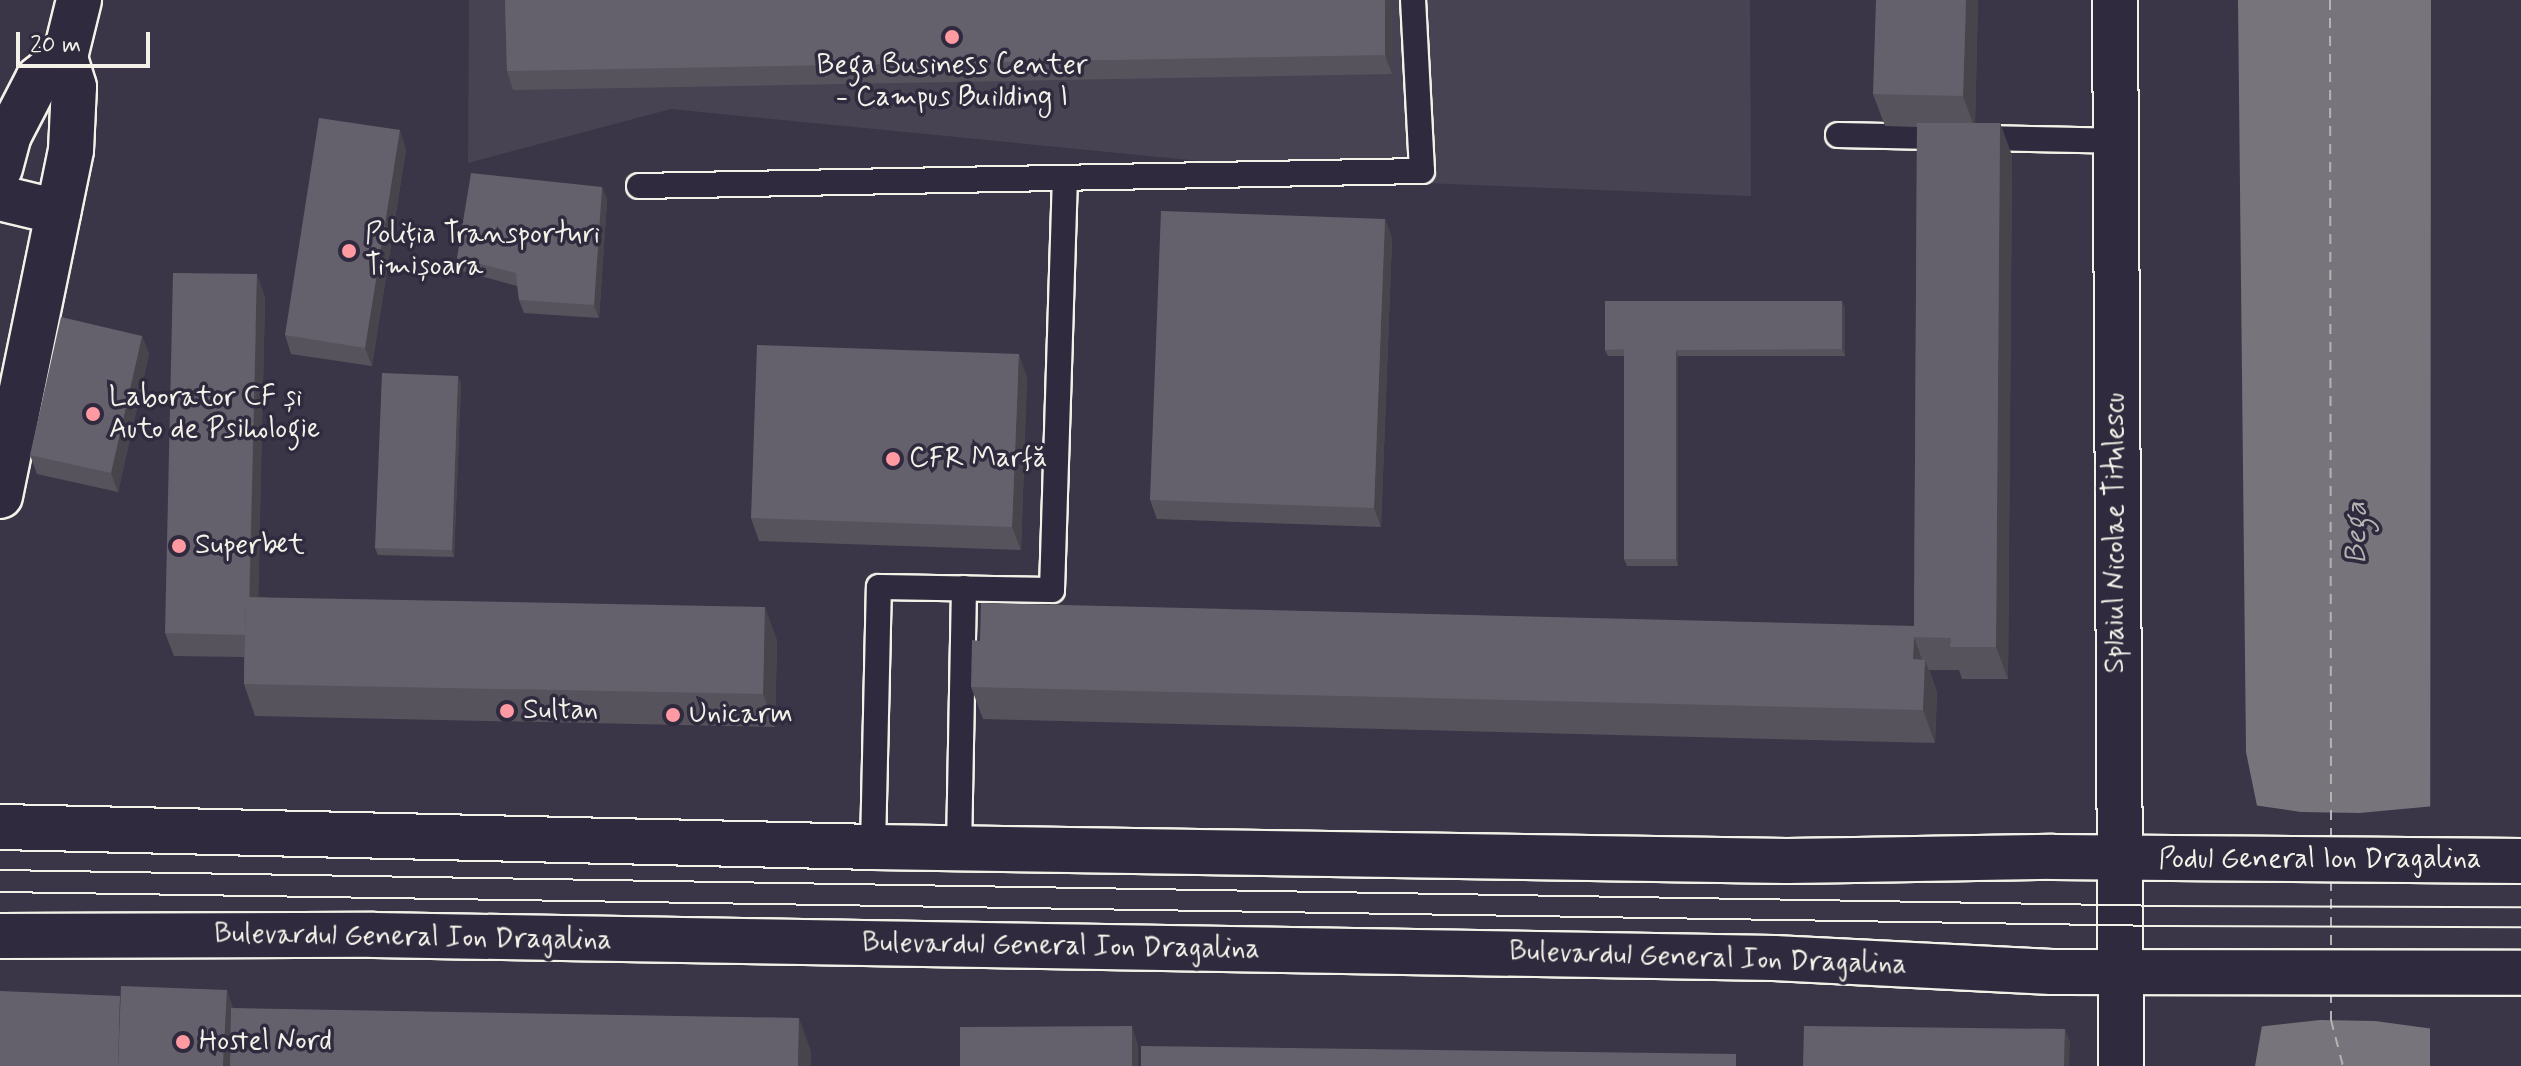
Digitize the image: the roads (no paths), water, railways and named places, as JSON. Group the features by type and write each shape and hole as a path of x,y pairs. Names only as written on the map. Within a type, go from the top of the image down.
{"main road":[{"path":"0,496 72,134 74,87 65,57 79,0"},
{"name":"Splaiul Nicolae Titulescu","path":"2115,0 2121,1066"},
{"path":"0,168 9,135 38,79 65,57"},
{"path":"0,198 58,212"},
{"path":"0,827 873,847 1787,861 2118,859"},
{"name":"Podul General Ion Dragalina","path":"2118,859 2516,860"},
{"name":"Bulevardul General Ion Dragalina","path":"0,936 374,935 1742,957 2121,972"},
{"path":"2121,972 2516,973"}],"lane":[{"path":"639,186 1422,171 1413,0"},
{"path":"1838,135 2115,141"},
{"path":"873,847 879,587 1052,590 1065,178"},
{"path":"959,848 964,588"}],"water":[{"name":"Bega","path":"2238,0 2431,0 2430,1066 2255,1066 2269,985 2265,845 2246,752"}],"tram line":[{"path":"0,870 2168,906 2521,907"},
{"path":"0,892 2169,926 2521,927"}],"place":[{"name":"Bega Business Center - Campus Building I","path":"952,37"},
{"name":"Poliția Transporturi Timișoara","path":"349,251"},
{"name":"Laborator CF și Auto de Psihologie","path":"93,414"},
{"name":"CFR Marfă","path":"893,459"},
{"name":"Superbet","path":"179,546"},
{"name":"Sultan","path":"507,711"},
{"name":"Unicarm","path":"673,715"},
{"name":"Hostel Nord","path":"183,1042"}]}
